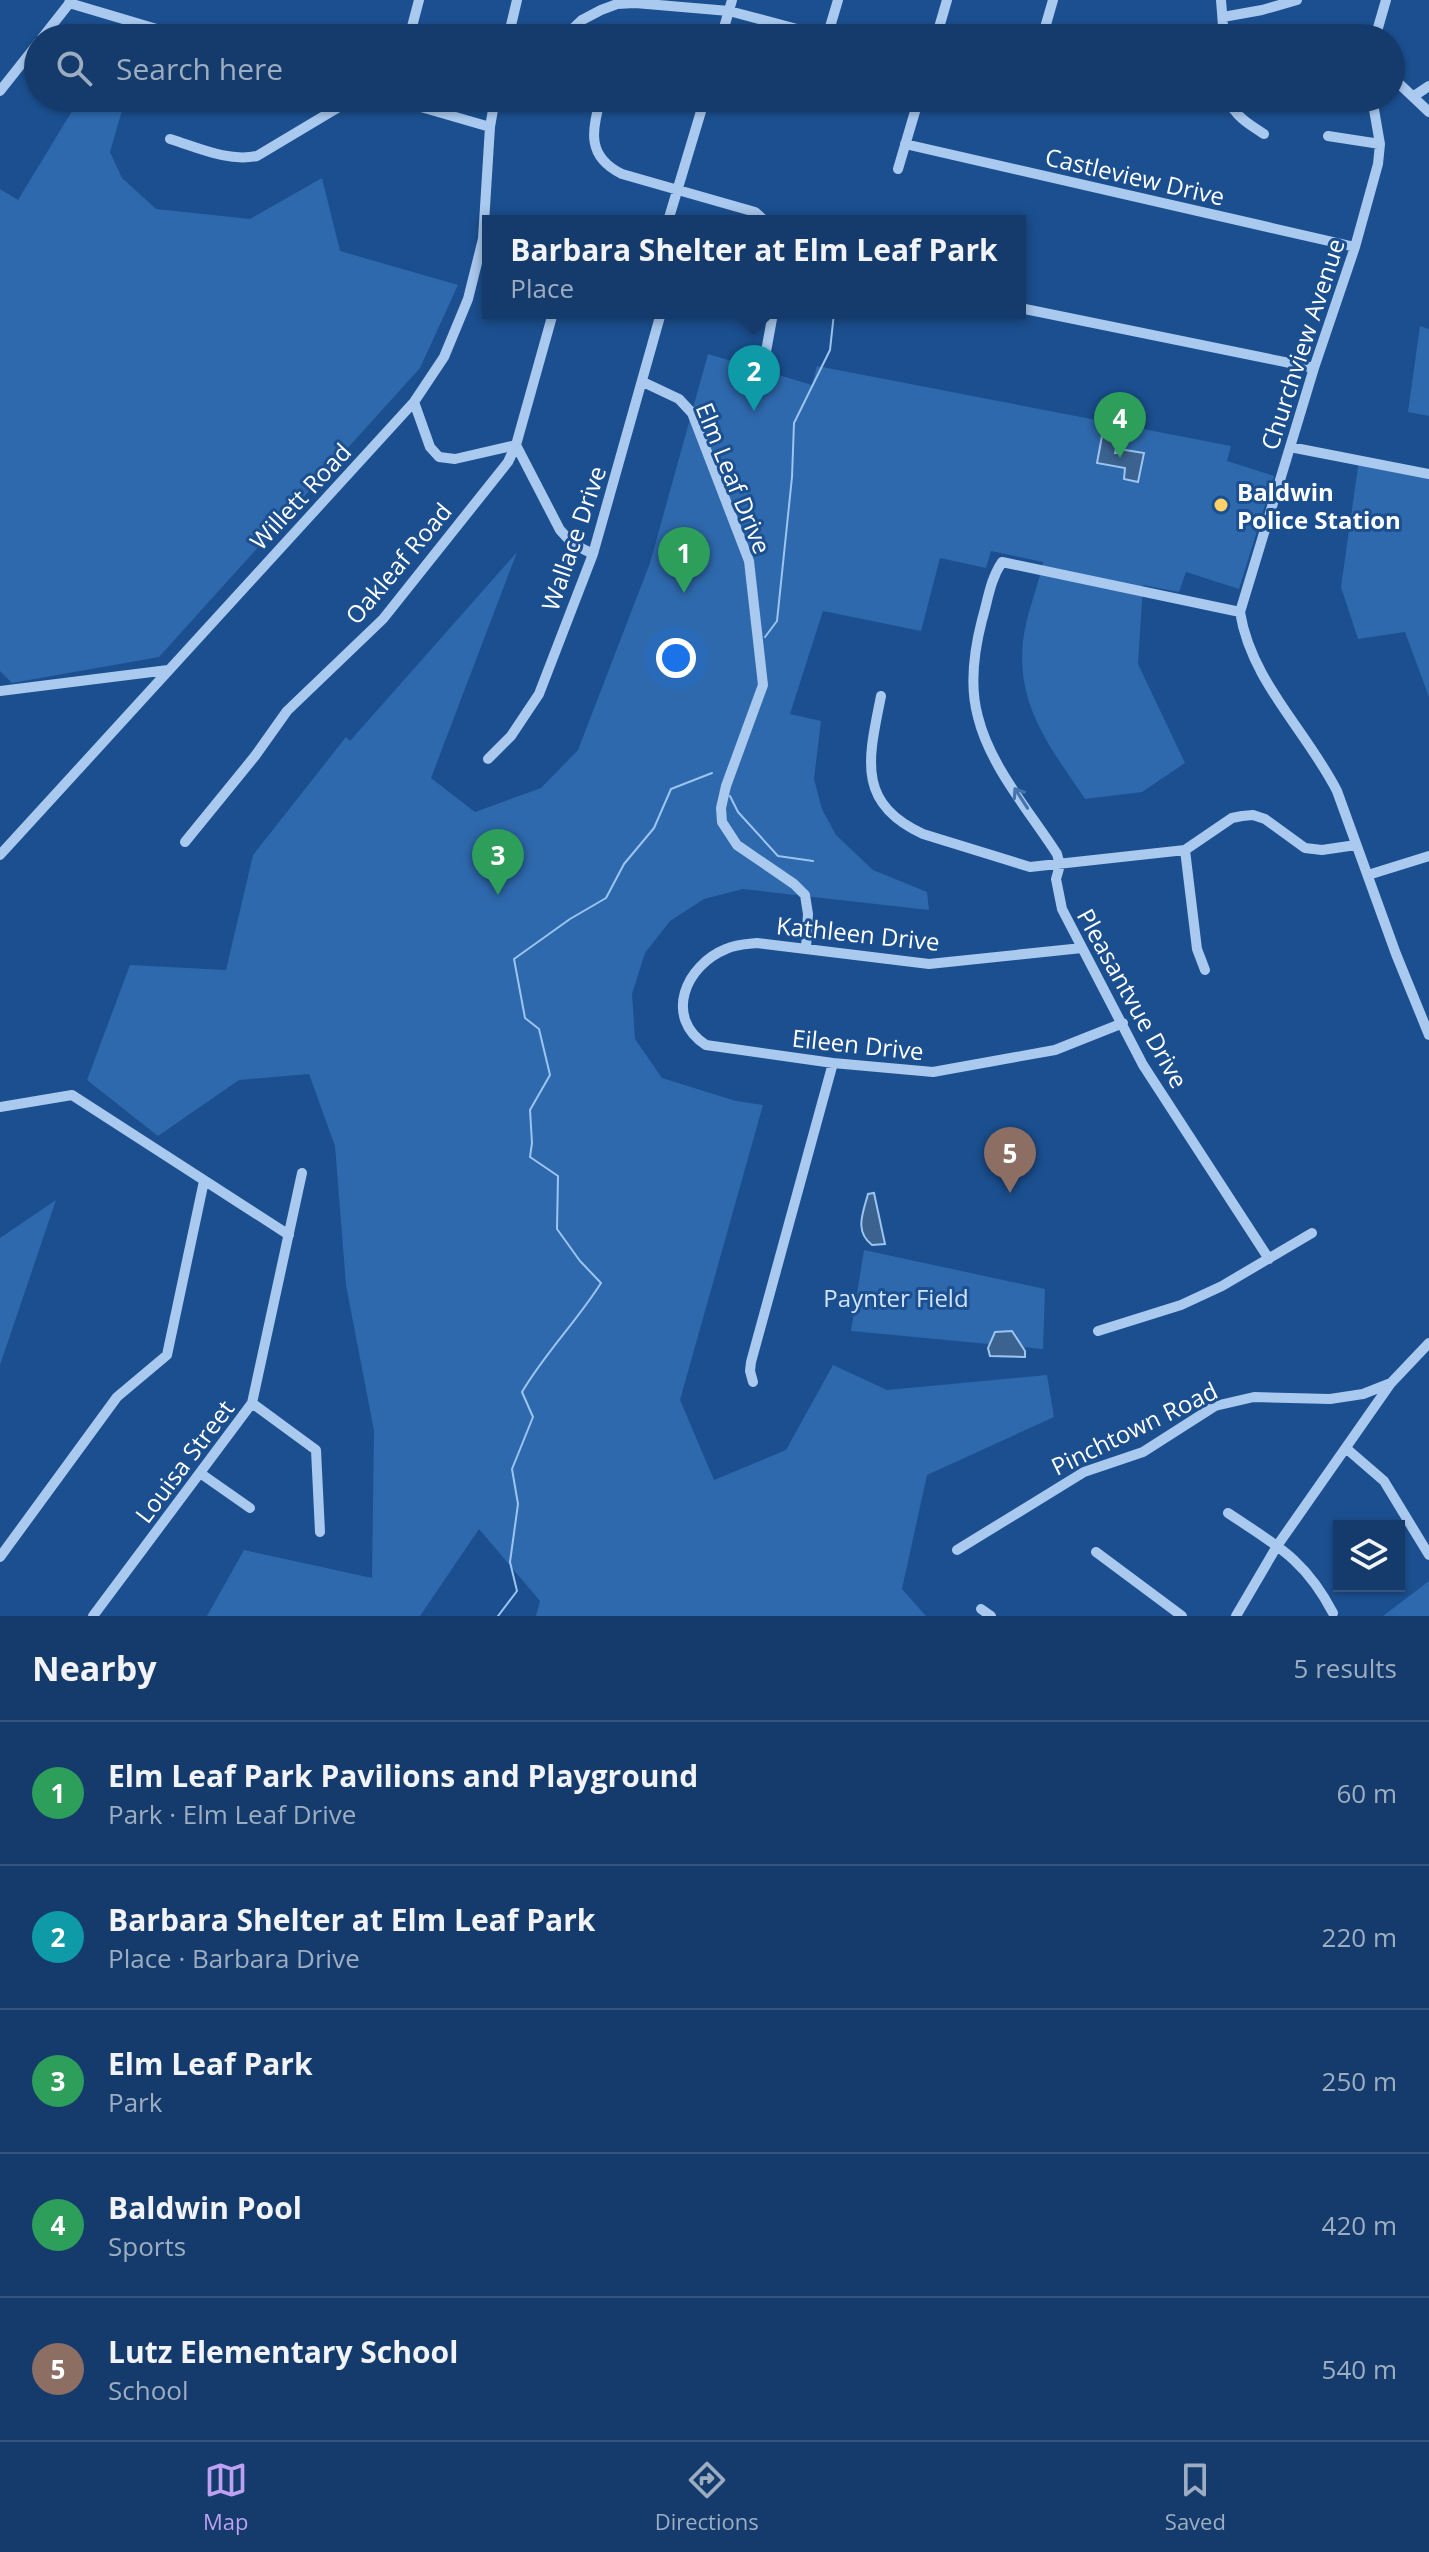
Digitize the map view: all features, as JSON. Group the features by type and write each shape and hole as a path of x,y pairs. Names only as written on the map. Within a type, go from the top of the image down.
{"street":[{"path":"413,24 419,0"},
{"path":"511,24 517,0"},
{"path":"831,24 838,0"},
{"path":"940,24 947,0"},
{"path":"1046,24 1053,0"},
{"path":"1221,0 1223,24"},
{"path":"1223,17 1297,0"},
{"path":"1379,24 1386,0"},
{"path":"53,24 70,2 142,24"},
{"path":"578,24 617,4 730,5 788,24"},
{"path":"0,91 24,61"},
{"path":"1414,96 1429,86"},
{"path":"1405,88 1429,112"},
{"path":"170,139 228,157 257,156 331,112"},
{"path":"438,112 490,127"},
{"name":"Willett Road","path":"484,215 493,112"},
{"path":"597,112 593,134 596,151 608,167 622,174 758,215"},
{"path":"670,215 701,112"},
{"path":"898,169 915,112"},
{"path":"1234,112 1264,134"},
{"name":"Churchview Avenue","path":"1240,612 1314,368 1355,247 1378,164 1380,144 1374,112"},
{"path":"1328,136 1380,144"},
{"name":"Castleview Drive","path":"905,144 1355,247"},
{"name":"Willett Road","path":"0,855 414,402 444,357 468,299 482,243"},
{"path":"1026,309 1314,368"},
{"name":"Oakleaf Road","path":"185,842 287,711 383,619 508,462 516,445 551,319"},
{"name":"Wallace Drive","path":"488,759 511,736 539,694 593,554 659,319"},
{"path":"765,357 772,319"},
{"name":"Elm Leaf Drive","path":"643,382 679,399 692,413 749,561 763,685 726,786 721,808 722,822 737,845 805,895 808,914 806,948"},
{"path":"414,402 430,447 439,457 455,459 516,445 560,530 573,544 593,554"},
{"path":"1290,447 1429,474"},
{"name":"Pleasantvue Drive","path":"1240,612 1002,562 993,576 976,643 974,673 978,717 1004,773 1057,854 1060,865 1056,879 1062,909 1143,1065 1269,1259"},
{"path":"1240,612 1244,635 1254,661 1337,791 1429,1035"},
{"path":"0,691 168,670"},
{"path":"881,696 871,756 871,777 876,796 907,827 923,834 1030,867 1185,850 1232,818 1253,815 1275,825 1305,848 1322,850 1356,845"},
{"path":"1185,850 1197,949 1205,970"},
{"path":"1368,875 1429,856"},
{"name":"Kathleen Drive","path":"686,1026 681,1007 694,973 723,950 757,943 929,964 1082,948"},
{"name":"Eileen Drive","path":"686,1026 693,1036 706,1045 833,1063 933,1072 1055,1050 1123,1023"},
{"path":"753,1382 751,1362 833,1063"},
{"path":"0,1107 72,1095 289,1235"},
{"name":"Louisa Street","path":"93,1616 252,1403 302,1173"},
{"path":"0,1557 117,1397 167,1355 204,1181"},
{"path":"1098,1331 1181,1305 1222,1286 1312,1233"},
{"path":"1236,1616 1277,1546 1391,1383 1429,1343"},
{"name":"Pinchtown Road","path":"957,1550 1084,1472 1143,1452 1215,1406 1254,1397 1330,1399 1363,1394 1391,1383"},
{"path":"252,1403 316,1450 320,1532"},
{"path":"1347,1449 1384,1481 1429,1555"},
{"path":"200,1473 250,1508"},
{"path":"1228,1513 1277,1546 1313,1578 1333,1613"},
{"path":"1096,1552 1182,1616"}],"green space":[{"path":"71,112 122,112 110,152 122,178 156,209 250,219 322,178 340,251 458,285 420,368 159,657 12,683 0,671 0,189 18,200"},
{"path":"1420,326 1429,329 1429,416 1408,412"},
{"path":"708,354 812,385 817,366 1231,446 1227,461 1274,476 1239,589 1186,572 1179,592 1143,585 1138,664 1185,763 1142,792 1085,799 1039,725 1025,686 1022,664 1025,631 1043,562 991,551 986,568 940,558 921,631 823,611 790,714 821,721 814,779 822,809 836,835 873,870 927,892 929,910 743,889 704,899 670,921 645,953 632,994 635,1039 662,1078 736,1101 763,1105 680,1400 714,1480 786,1450 833,1365 887,1390 1047,1375 1054,1417 927,1475 902,1589 926,1616 536,1616 540,1601 479,1529 420,1616 207,1616 244,1550 372,1578 374,1431 346,1285 335,1146 309,1074 239,1080 158,1136 87,1080 130,965 226,970 253,855 346,737 350,741 517,552 431,778 475,812 541,788 578,750 650,563"},
{"path":"1359,460 1429,475 1429,697 1405,632 1358,639 1341,587"},
{"path":"56,1200 0,1365 0,1238"},
{"name":"Paynter Field","path":"864,1250 1045,1289 1043,1349 851,1331"},
{"path":"1429,1581 1429,1616 1383,1616"}],"shaded area":[{"path":"1102,436 1118,439 1115,453 1119,449 1144,453 1138,482 1124,479 1125,468 1097,463"},
{"path":"874,1193 885,1244 872,1245 863,1234 862,1215 868,1194"},
{"path":"1012,1331 1025,1351 1025,1357 990,1356 988,1348 995,1332"}],"waterway":[{"path":"765,637 777,621 792,477 794,423 830,350 833,319"},
{"path":"498,1616 517,1591 510,1562 518,1504 512,1469 533,1417 522,1392 601,1283 557,1229 558,1176 530,1157 530,1110 550,1075 539,1029 525,1018 514,959 606,898 624,864 654,828 671,789 712,773"},
{"path":"730,796 738,812 778,856 813,861"}],"place":[{"name":"Barbara Shelter at Elm Leaf Park","path":"754,411"},
{"name":"Baldwin Pool","path":"1120,458"},
{"name":"Baldwin Police Station","path":"1221,505"},
{"name":"Elm Leaf Park Pavilions and Playground","path":"684,593"},
{"name":"Elm Leaf Park","path":"498,895"},
{"name":"Lutz Elementary School","path":"1010,1193"}]}
